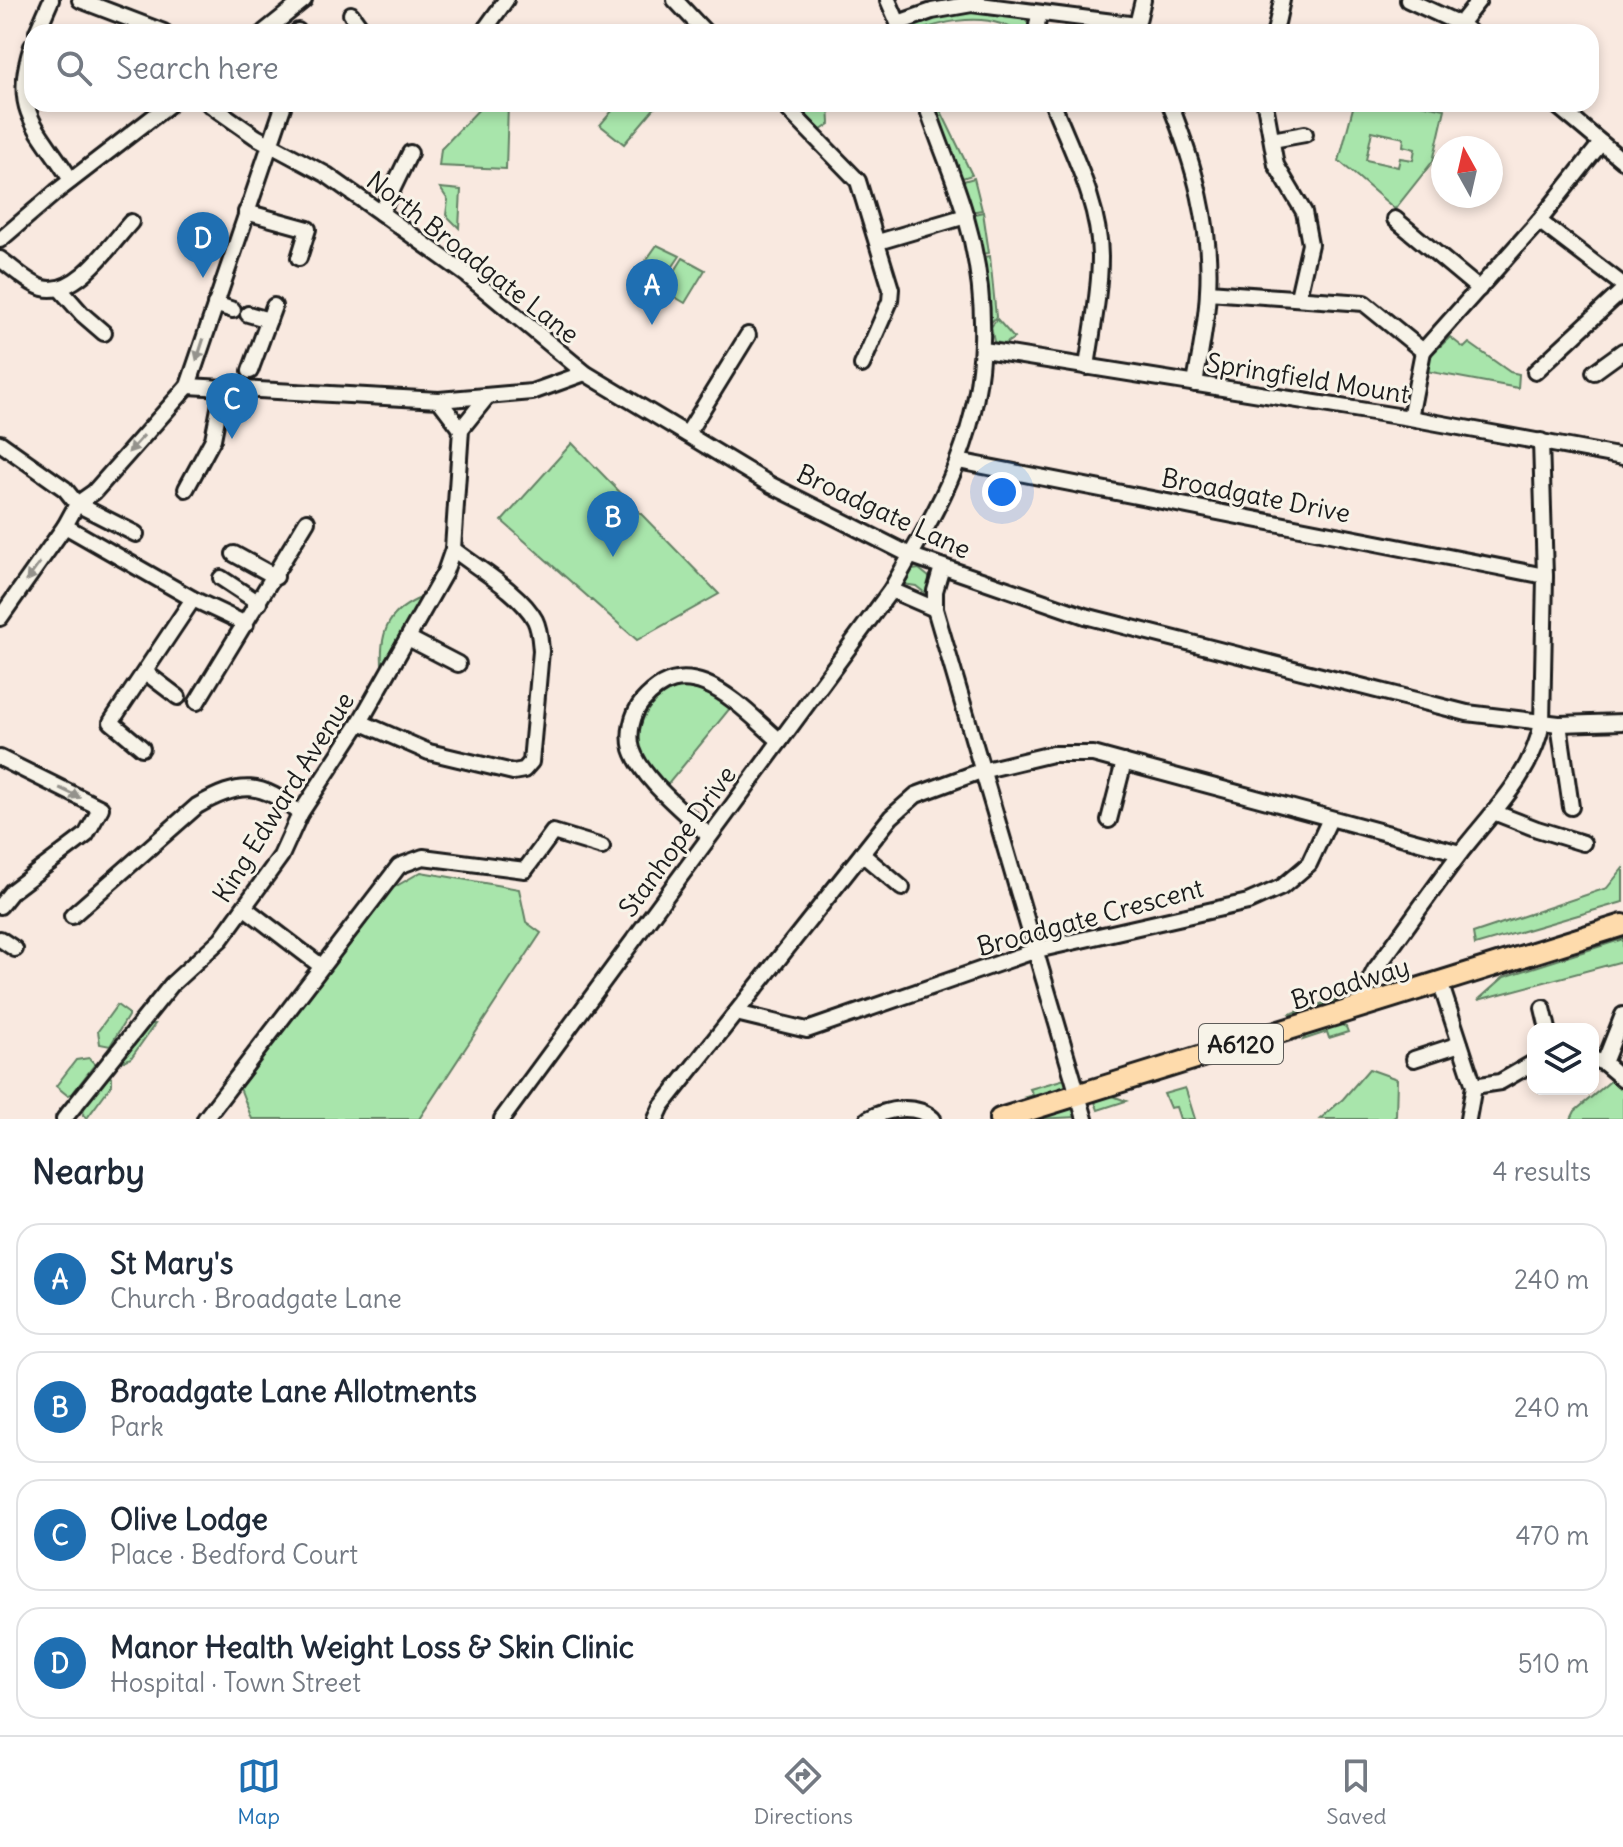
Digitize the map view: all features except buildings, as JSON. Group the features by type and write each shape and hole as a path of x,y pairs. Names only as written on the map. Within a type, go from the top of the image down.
{"highway":[{"name":"Broadway","path":"1000,1119 1623,925"}],"street":[{"path":"40,24 51,0"},
{"path":"80,0 143,24"},
{"path":"489,24 506,0"},
{"path":"675,0 698,24"},
{"path":"888,0 899,24"},
{"path":"1140,24 1143,0"},
{"path":"1277,24 1282,0"},
{"path":"1408,0 1457,24"},
{"path":"1467,24 1479,0"},
{"path":"274,24 303,1"},
{"path":"906,24 932,11 972,4 1110,24"},
{"path":"351,14 358,24"},
{"path":"1037,24 1039,14"},
{"path":"28,112 34,129 71,180"},
{"path":"0,240 160,112"},
{"name":"North Broadgate Lane","path":"221,112 268,143 327,175 381,213 467,275 585,373"},
{"path":"0,618 77,504 94,492 188,386 281,112"},
{"path":"791,112 858,181 878,242 891,289 890,301 862,365"},
{"name":"Stanhope Drive","path":"502,1119 891,590 912,556 958,461 976,397 984,350 979,285 966,216 929,112"},
{"path":"1056,112 1085,184 1099,237 1099,273 1087,367"},
{"path":"1173,112 1198,183 1204,215 1208,292 1195,384"},
{"path":"1267,112 1276,165 1304,212 1310,244 1298,297"},
{"path":"1564,112 1623,161"},
{"path":"1272,140 1305,134"},
{"path":"1410,418 1423,351 1539,221 1601,143"},
{"path":"381,213 410,153"},
{"path":"246,212 308,229 299,258"},
{"path":"878,242 966,216"},
{"path":"1395,219 1479,289"},
{"path":"1535,372 1623,287 1539,221"},
{"path":"0,259 37,285 60,289 75,282 131,222"},
{"path":"60,289 104,333"},
{"path":"1208,292 1364,303 1423,351"},
{"path":"215,304 233,310"},
{"path":"248,314 271,313 250,371"},
{"path":"687,434 748,335"},
{"name":"Springfield Mount","path":"984,350 1410,418 1623,457"},
{"path":"1594,372 1623,351"},
{"path":"188,386 439,400 532,392 585,373"},
{"name":"Broadgate Lane","path":"585,373 771,485 912,556 1085,616 1467,713 1559,724 1623,722"},
{"path":"186,489 213,439 223,388"},
{"path":"439,400 461,429 486,398"},
{"name":"King Edward Avenue","path":"64,1119 172,984 221,939 245,908 281,856 300,814 360,722 445,572 453,549 461,429"},
{"path":"1365,1005 1366,988 1375,970 1460,853 1496,813 1538,746 1542,723 1545,576 1541,441"},
{"path":"0,443 65,489 77,504 136,534"},
{"name":"Broadgate Drive","path":"958,461 1545,576"},
{"path":"197,702 276,577 307,521"},
{"path":"65,526 193,599 246,624"},
{"path":"360,722 429,752 513,772 524,770 531,762 540,634 534,619 514,596 453,549"},
{"path":"234,554 276,577"},
{"path":"942,567 935,591 935,609 1085,1119"},
{"path":"221,578 259,603"},
{"path":"891,590 935,609"},
{"path":"142,748 111,722 193,599"},
{"path":"408,638 458,664"},
{"path":"145,672 178,697"},
{"path":"709,836 647,775 639,762 632,748 631,733 639,706 662,686 675,681 700,680 719,689 780,741"},
{"path":"1559,724 1571,807"},
{"path":"656,1119 662,1106 891,817 916,795 981,771 1052,754 1093,754 1460,853"},
{"path":"0,758 101,808 86,835 12,891 0,906"},
{"path":"1109,820 1124,762"},
{"path":"72,916 197,806 220,793 256,788 280,797 300,814"},
{"path":"1496,813 1583,843"},
{"name":"Broadgate Crescent","path":"736,1013 807,1030 1037,950 1248,902 1282,887 1309,864 1330,819"},
{"path":"205,1119 399,866 423,857 525,870 553,832 602,847"},
{"path":"862,854 902,888"},
{"path":"245,908 321,966"},
{"path":"0,939 15,949"},
{"path":"1440,982 1474,1086 1468,1119"},
{"path":"1543,1008 1547,1023"},
{"path":"1623,1015 1599,1061 1623,1079"},
{"path":"1414,1059 1460,1044"},
{"path":"1474,1086 1500,1082 1527,1066"},
{"path":"868,1119 898,1108 928,1114 933,1119"}],"green space":[{"path":"966,10 1023,18 1028,24 968,20 918,24 947,13"},
{"path":"476,112 508,112 506,169 439,166 441,149"},
{"path":"611,112 651,112 624,144 600,125"},
{"path":"803,112 829,112 830,124 821,130"},
{"path":"934,112 941,112 972,175 959,179"},
{"path":"1352,112 1444,112 1439,136 1431,136 1431,164 1395,209 1339,161","holes":["1372,131 1404,138 1403,146 1415,149 1413,160 1400,158 1398,167 1366,160"]},
{"path":"974,178 982,210 970,212 960,182"},
{"path":"440,188 461,190 459,228 446,215 448,200"},
{"path":"983,212 989,253 981,254 970,215"},
{"path":"657,245 680,256 659,287 637,273"},
{"path":"990,256 996,317 989,325 982,257"},
{"path":"683,258 705,270 685,303 663,290"},
{"path":"997,319 1014,338 1005,344 994,342 991,327"},
{"path":"1450,337 1464,348 1469,343 1510,372 1519,374 1518,388 1426,371 1428,358"},
{"path":"572,443 719,594 637,640 502,521"},
{"path":"919,569 929,577 929,588 925,593 916,586 903,584 912,570"},
{"path":"423,597 382,664 383,641 389,622 402,608"},
{"path":"687,686 710,690 731,707 665,788 642,757 639,744 642,721 664,695"},
{"path":"1623,868 1623,902 1475,945 1473,933 1607,888"},
{"path":"421,872 519,889 526,922 541,933 419,1119 252,1119 240,1088 393,888"},
{"path":"1623,939 1623,961 1478,1000 1504,977"},
{"path":"1347,991 1348,995 1334,1005 1298,1018 1290,1014 1336,999 1336,994"},
{"path":"117,1005 128,1016 110,1046 100,1044 98,1031"},
{"path":"1338,1023 1348,1032 1329,1038 1327,1032 1303,1040 1308,1032"},
{"path":"149,1024 155,1024 131,1058 124,1061 120,1058"},
{"path":"89,1058 95,1064 72,1094 67,1095 56,1086 76,1060"},
{"path":"1369,1069 1397,1079 1396,1116 1392,1119 1320,1119 1343,1099"},
{"path":"107,1076 112,1078 112,1084 87,1118 83,1115 84,1107"},
{"path":"1065,1079 1065,1090 1034,1099 1026,1097 1033,1095 1030,1089"},
{"path":"1613,1079 1623,1090 1623,1119 1571,1119 1575,1111 1594,1095 1599,1095 1599,1091"},
{"path":"1185,1088 1195,1119 1180,1119 1176,1107 1170,1108 1164,1094"},
{"path":"1110,1095 1126,1101 1098,1110 1095,1102"},
{"path":"1074,1107 1077,1117 1037,1119 1040,1115"}],"place":[{"name":"Manor Health Weight Loss & Skin Clinic","path":"203,278"},
{"name":"St Mary's","path":"652,325"},
{"name":"Olive Lodge","path":"232,439"},
{"name":"Broadgate Lane Allotments","path":"613,557"}]}
